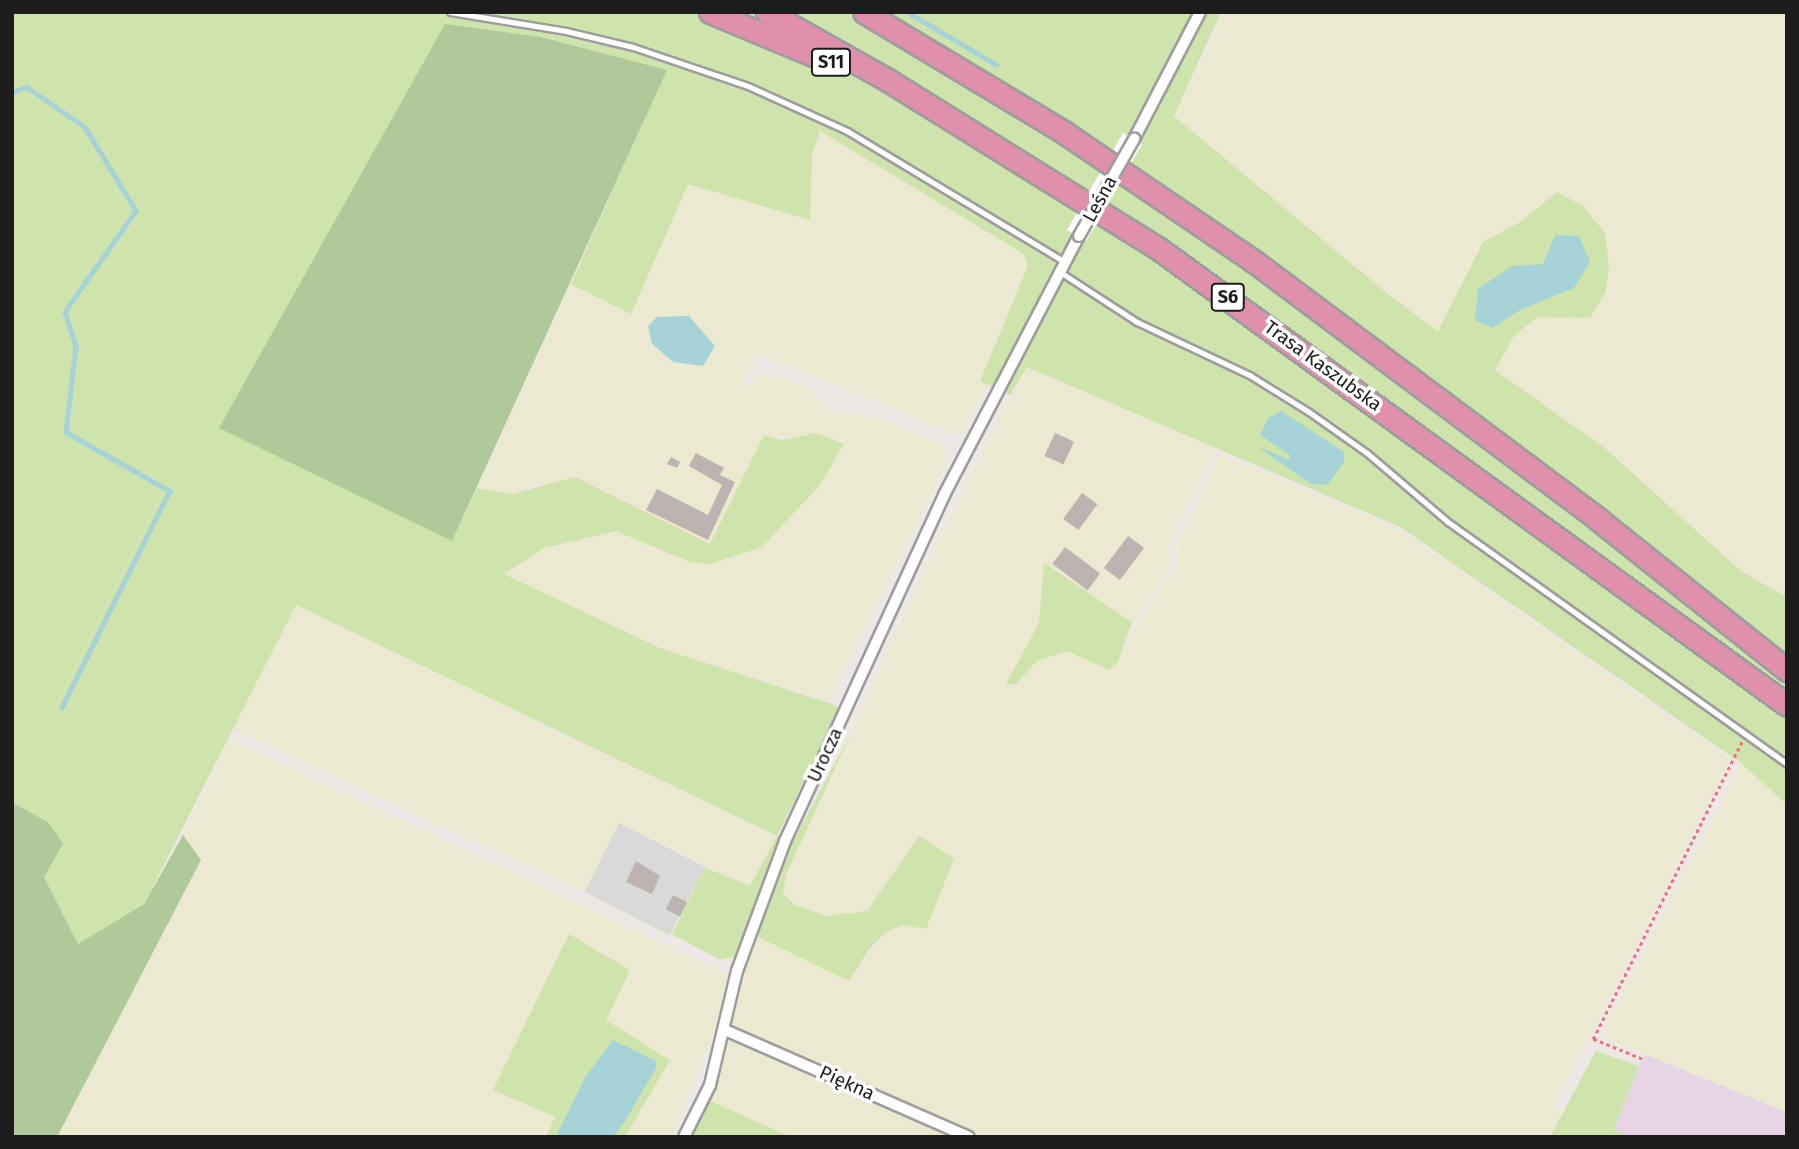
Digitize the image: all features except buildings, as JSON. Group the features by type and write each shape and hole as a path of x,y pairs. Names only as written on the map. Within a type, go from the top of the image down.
{"highway":[{"name":"S11","path":"710,12 779,39 949,118"},
{"name":"Trasa Kaszubska","path":"767,12 949,118 1238,303 1787,705"},
{"name":"S6","path":"864,12 1065,132 1252,260 1599,520 1787,670"}],"street":[{"name":"Leśna","path":"999,386 1200,12"},
{"name":"Urocza","path":"684,1137 710,1085 737,971 785,841 944,495 999,386"},
{"name":"Piękna","path":"725,1030 969,1137"}],"lane":[{"path":"450,12 606,40 748,86 848,131 1062,267 1137,322 1251,376 1309,412 1531,583 1787,764"}],"path":[{"path":"1642,1059 1593,1039 1746,733"}],"shaded area":[{"path":"1221,12 1787,12 1787,597 1742,572 1606,449 1495,370 1514,336 1538,317 1590,318 1606,291 1609,265 1557,192 1520,222 1483,242 1439,331 1394,299 1174,116 1209,47"},
{"path":"820,131 982,224 1024,254 1029,265 980,381 988,385 960,435 757,353 737,393 759,376 771,374 807,387 832,412 873,416 946,446 944,468 828,702 660,648 503,575 544,548 617,531 690,562 710,564 798,437 764,435 710,544 596,486 536,485 512,494 477,488 571,284 631,313 688,184 809,220 812,155"},
{"path":"1026,367 1215,448 1168,545 1170,563 1165,577 1132,622 1044,564 1039,623 1007,684 1015,685 1036,661 1053,654 1068,651 1109,670 1118,661 1139,620 1175,569 1178,546 1219,454 1400,530 1730,759 1553,1107 1562,1112 1550,1137 792,1137 708,1100 756,936 849,980 885,933 902,925 926,928 954,859 919,836 867,911 826,917 795,905 783,894 786,875 922,576"},
{"path":"295,605 777,837 750,887 619,823 585,892 233,729"},
{"path":"229,739 727,974 714,1030 671,1137 625,1137 670,1060 493,1090 555,1117 546,1137 57,1137 201,861 183,835"},
{"path":"1742,763 1787,805 1787,1112 1608,1039 1604,1031"},
{"path":"619,823 705,867 670,935 584,892"},
{"path":"1644,1054 1787,1112 1787,1137 1630,1137 1614,1130"}],"green space":[{"path":"12,12 1221,12 1174,116 1394,299 1438,331 1483,242 1520,222 1557,192 1583,206 1605,233 1609,265 1606,291 1590,318 1538,317 1514,336 1495,370 1606,449 1742,572 1787,597 1787,805 1741,763 1400,527 1027,367 1010,395 980,381 1028,266 1024,254 820,131 812,155 810,220 688,184 631,314 571,284 666,70 541,37 452,541 477,488 512,494 575,477 710,544 764,435 782,440 816,433 844,444 819,486 762,547 710,564 690,562 616,531 544,548 504,574 660,648 840,707 777,836 296,605 144,904 78,944 44,877 49,823 12,802"},
{"path":"445,24 541,37 667,70 452,541 219,428"},
{"path":"1044,563 1132,622 1118,661 1109,670 1067,651 1037,661 1015,685 1006,684 1039,623"},
{"path":"850,735 786,875 783,894 795,905 826,916 867,911 919,836 954,859 926,929 902,925 885,933 869,949 849,981 756,936 792,843"},
{"path":"12,802 49,823 63,844 44,877 78,944 144,904 183,835 201,860 57,1137 12,1137"},
{"path":"777,836 782,838 738,956 721,960 629,912 673,933 704,867 750,886"},
{"path":"569,934 630,970 606,1020 670,1060 625,1137 546,1137 555,1117 493,1090"},
{"path":"1596,1051 1639,1066 1614,1130 1630,1137 1550,1137"},
{"path":"708,1100 791,1137 691,1137"}],"water":[{"path":"1555,235 1579,236 1590,262 1574,288 1518,311 1492,328 1475,320 1478,289 1512,266 1543,264"},
{"path":"689,316 715,346 703,366 673,362 652,344 648,326 657,317"},
{"path":"1281,411 1344,452 1344,462 1327,485 1311,484 1257,446 1289,460 1290,455 1260,435 1268,418"},
{"path":"613,1040 656,1061 656,1068 622,1126 613,1137 556,1137 586,1076"}],"pier":[{"path":"1123,133 1142,144 1086,241 1067,230"}],"waterway":[{"path":"907,12 997,65"},
{"path":"12,92 27,87 85,127 136,211 65,312 76,346 66,432 170,491 62,708"}]}
